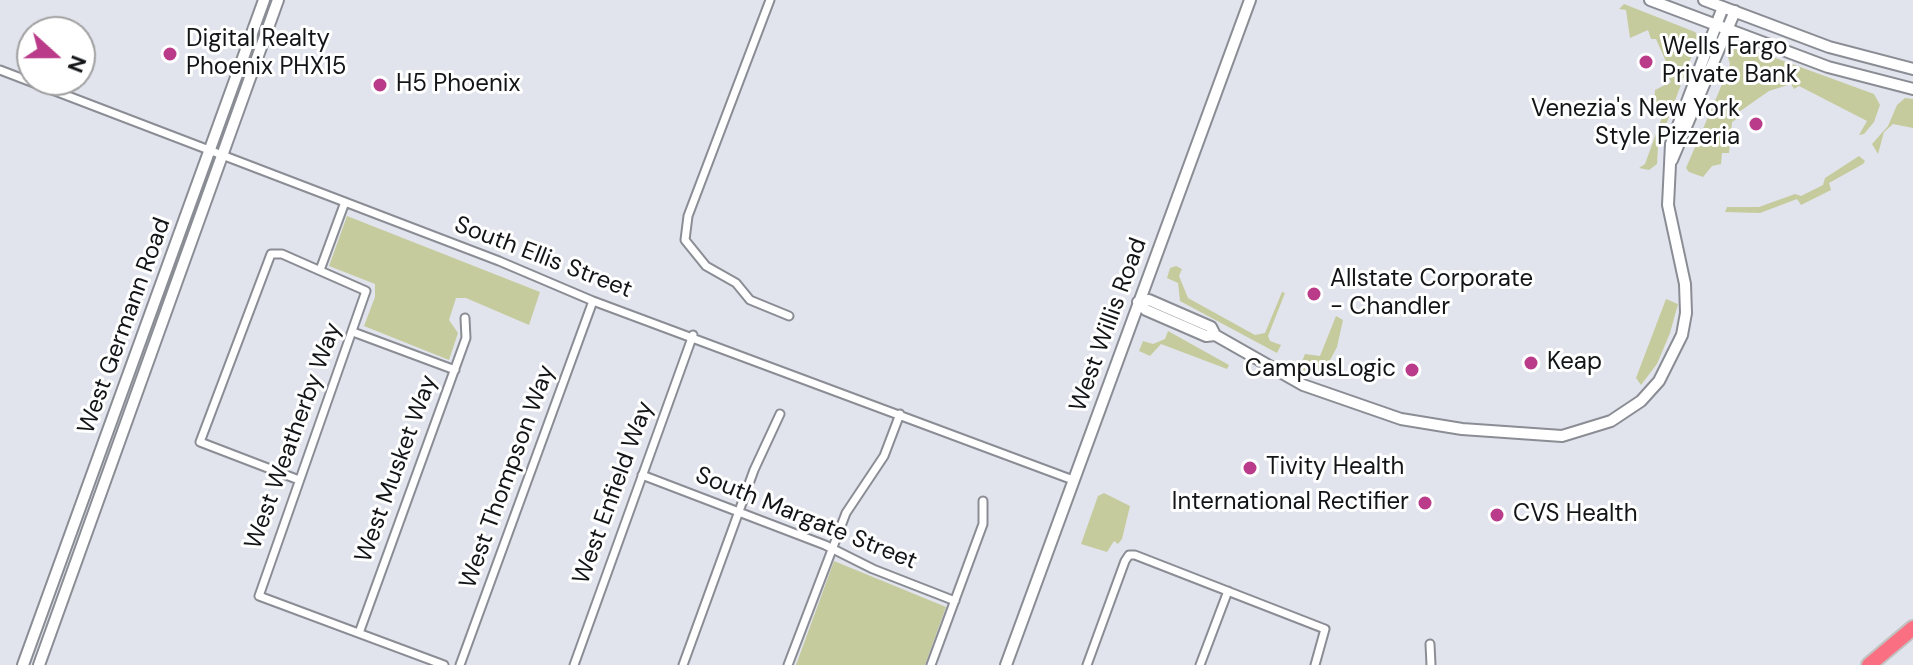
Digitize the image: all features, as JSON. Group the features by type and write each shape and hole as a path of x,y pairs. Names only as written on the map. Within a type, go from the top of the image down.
{"highway":[{"path":"1869,665 1913,628"}],"main road":[{"name":"West Germann Road","path":"23,665 264,0"},
{"name":"West Germann Road","path":"39,665 278,0"},
{"name":"West Willis Road","path":"1006,665 1250,0"},
{"path":"1650,0 1847,73 1913,89"},
{"path":"1704,0 1730,4 1854,55 1913,69"},
{"path":"1671,162 1728,30 1730,4"},
{"path":"1138,302 1146,310 1206,336 1215,335 1303,385 1401,419 1445,428 1538,436 1562,436 1599,427 1641,401 1659,381 1682,335 1686,313 1685,284 1668,205 1671,144 1716,25 1730,4"}],"street":[{"path":"770,0 688,216 685,240 706,266 736,283 750,300 789,316"},
{"name":"South Ellis Street","path":"0,70 210,149 593,301 693,335 1073,480"},
{"path":"299,480 200,442 271,254 320,270 345,202"},
{"name":"West Weatherby Way","path":"320,270 366,291 259,596 359,633"},
{"name":"West Thompson Way","path":"460,665 593,301"},
{"name":"West Musket Way","path":"359,633 466,338 465,318"},
{"path":"353,332 455,370"},
{"name":"West Enfield Way","path":"574,665 693,335"},
{"path":"683,665 739,511 780,414"},
{"path":"788,665 846,513 884,456 900,414"},
{"name":"South Margate Street","path":"642,475 831,547 873,569 955,601"},
{"path":"931,665 983,524 983,501"},
{"path":"1087,665 1129,555 1325,629 1315,665"},
{"path":"1200,665 1228,591"},
{"path":"359,633 444,665"},
{"path":"1430,644 1431,665"}],"green space":[{"path":"1624,4 1695,32 1701,40 1694,50 1658,146 1657,164 1649,170 1639,168 1645,164 1662,117 1654,107 1655,90 1671,82 1666,71 1668,66 1656,39 1651,39 1648,30 1630,38 1626,10 1619,9"},
{"path":"1740,45 1874,94 1880,105 1874,122 1864,134 1859,135 1867,121 1799,86 1794,89 1791,84 1769,91 1736,114 1738,118 1732,122 1729,153 1722,153 1721,164 1712,166 1703,177 1689,172 1686,168 1730,64 1728,57 1732,48"},
{"path":"1905,98 1913,99 1913,128 1893,124 1884,132 1878,154 1872,144 1888,126 1897,105"},
{"path":"1859,156 1865,161 1863,164 1829,183 1831,190 1801,205 1797,199 1760,213 1725,212 1727,207 1759,207 1795,194 1801,196 1823,185 1825,178"},
{"path":"347,216 540,292 529,325 466,298 456,298 449,320 458,333 449,360 364,326 375,297 375,284 329,266"},
{"path":"1176,266 1182,269 1179,276 1188,298 1255,335 1265,333 1282,292 1285,293 1268,336 1270,341 1281,345 1277,353 1180,301 1178,283 1167,278 1170,268"},
{"path":"1666,299 1678,304 1670,333 1657,364 1641,385 1636,378"},
{"path":"1336,316 1343,320 1337,347 1320,379 1299,369 1305,354 1320,356"},
{"path":"1168,331 1229,365 1227,369 1161,344 1150,356 1139,351 1143,341 1153,344 1165,339"},
{"path":"1104,493 1130,506 1122,539 1118,544 1114,541 1107,552 1081,544 1098,496"},
{"path":"834,561 946,607 925,665 796,665"}],"place":[{"name":"Digital Realty Phoenix PHX15","path":"170,54"},
{"name":"Wells Fargo Private Bank","path":"1646,62"},
{"name":"H5 Phoenix","path":"380,85"},
{"name":"Venezia's New York Style Pizzeria","path":"1756,124"},
{"name":"Allstate Corporate - Chandler","path":"1314,294"},
{"name":"Keap","path":"1531,363"},
{"name":"CampusLogic","path":"1412,370"},
{"name":"Tivity Health","path":"1250,468"},
{"name":"International Rectifier","path":"1425,503"},
{"name":"CVS Health","path":"1497,515"}]}
